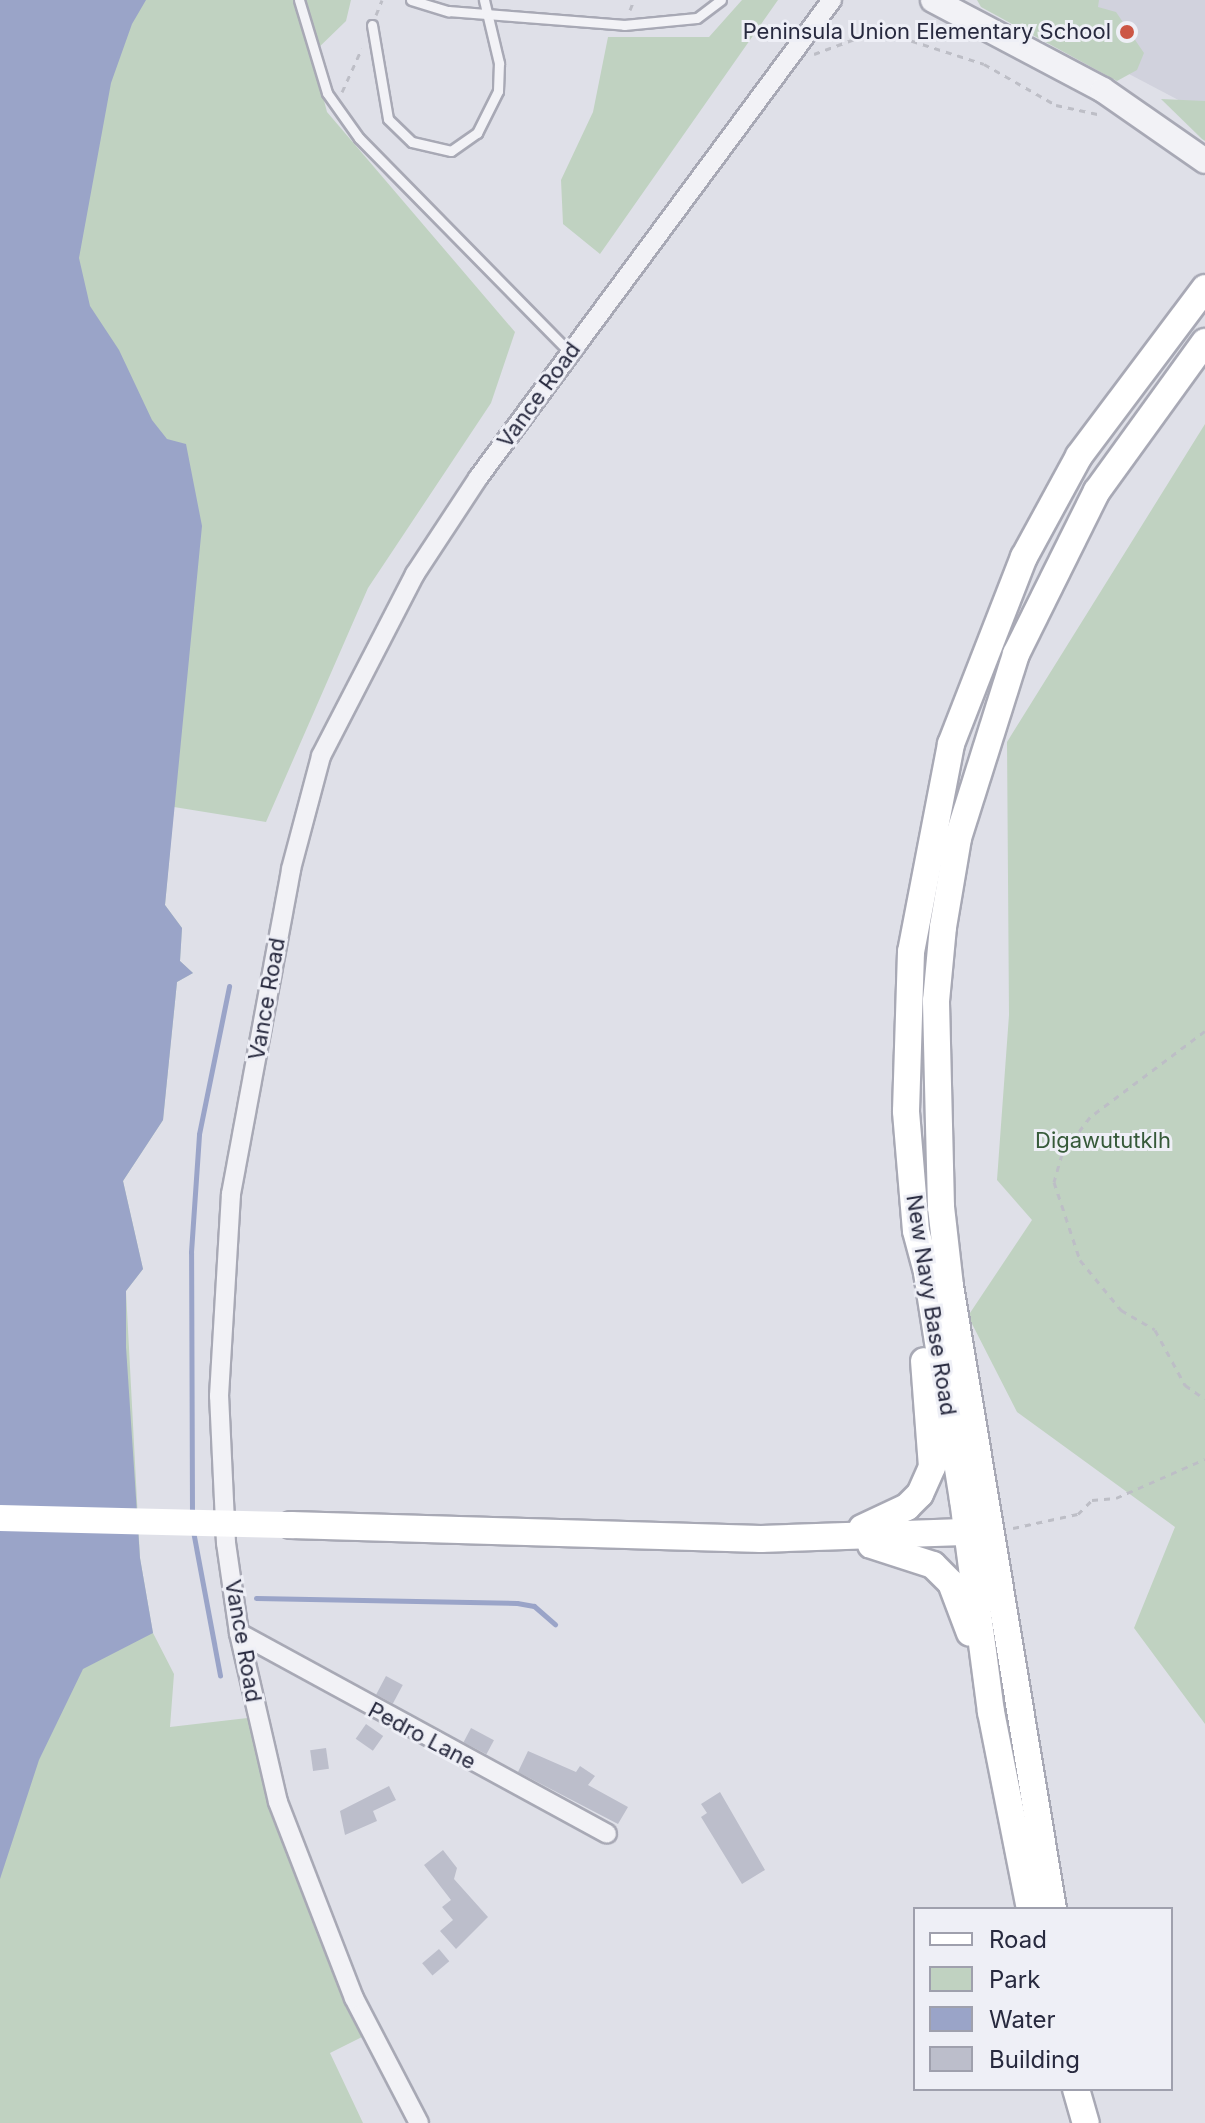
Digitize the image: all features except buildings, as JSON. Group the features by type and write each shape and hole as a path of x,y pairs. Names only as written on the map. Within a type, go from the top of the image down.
{"main road":[{"name":"New Navy Base Road","path":"1053,1907 927,1272 916,1231 906,1111 911,952 951,744 1024,557 1079,456 1205,288"},
{"name":"New Navy Base Road","path":"1030,1907 991,1712 979,1532 941,1207 936,1001 958,838 1016,654 1050,579 1130,440 1205,342"},
{"path":"836,1537 889,1519 907,1507 920,1494 932,1467 914,1281 916,1231"},
{"path":"0,1518 836,1537 979,1532"},
{"path":"836,1537 908,1553 933,1565 951,1583 964,1609 991,1712"},
{"path":"1077,2091 1086,2123"},
{"path":"1095,2091 1103,2123"}],"street":[{"name":"Vance Road","path":"419,2123 320,1917 278,1802 239,1633 226,1543 221,1294 231,1194 302,822 321,756 415,574 570,353 832,0"},
{"path":"933,0 1103,90 1205,161"},
{"name":"Pedro Lane","path":"239,1633 607,1834"}],"lane":[{"path":"299,0 312,54 336,106 359,138 570,353"},
{"path":"411,0 486,14 672,24 697,18 721,0"},
{"path":"372,25 388,119 412,142 451,151 477,133 498,91 499,63 484,0"}],"path":[{"path":"336,106 382,0"},
{"path":"812,54 860,37 900,37 984,64 1056,105 1105,115"},
{"path":"1205,1031 1090,1117 1062,1154 1054,1182 1080,1260 1121,1310 1155,1330 1185,1385 1205,1399"},
{"path":"979,1532 1050,1524 1078,1514 1092,1500 1116,1498 1205,1459"}],"shaded area":[{"name":"Peninsula Union Elementary School","path":"989,0 1205,0 1205,114 1110,64"}],"green space":[{"path":"0,0 351,0 346,21 312,54 327,112 515,332 491,403 368,588 266,822 174,807 165,905 182,928 180,961 193,973 177,982 163,1120 123,1181 143,1269 126,1291 140,1558 153,1633 174,1674 170,1727 256,1717 372,2032 330,2053 363,2123 0,2123"},
{"path":"742,0 778,0 600,254 563,224 561,180 593,112 608,37 709,37"},
{"path":"977,0 1099,0 1098,7 1116,12 1144,53 1137,70 1117,81 981,7"},
{"path":"1161,99 1205,101 1205,141 1202,139"},
{"name":"Digawututklh","path":"1205,424 1205,1724 1134,1628 1175,1527 1017,1412 968,1316 1032,1220 997,1180 1009,1015 1007,742"}],"water":[{"path":"0,0 146,0 132,24 111,83 79,258 90,306 119,350 152,420 167,439 186,444 202,526 165,905 182,928 180,961 193,973 177,982 163,1120 123,1181 143,1269 126,1291 126,1347 140,1558 153,1633 83,1669 39,1760 0,1879"}],"waterway":[{"path":"192,1513 191,1252 199,1134 229,986"},
{"path":"193,1531 220,1675"},
{"path":"256,1598 517,1603 534,1606 555,1624"}],"place":[{"name":"Peninsula Union Elementary School","path":"1127,32"}]}
